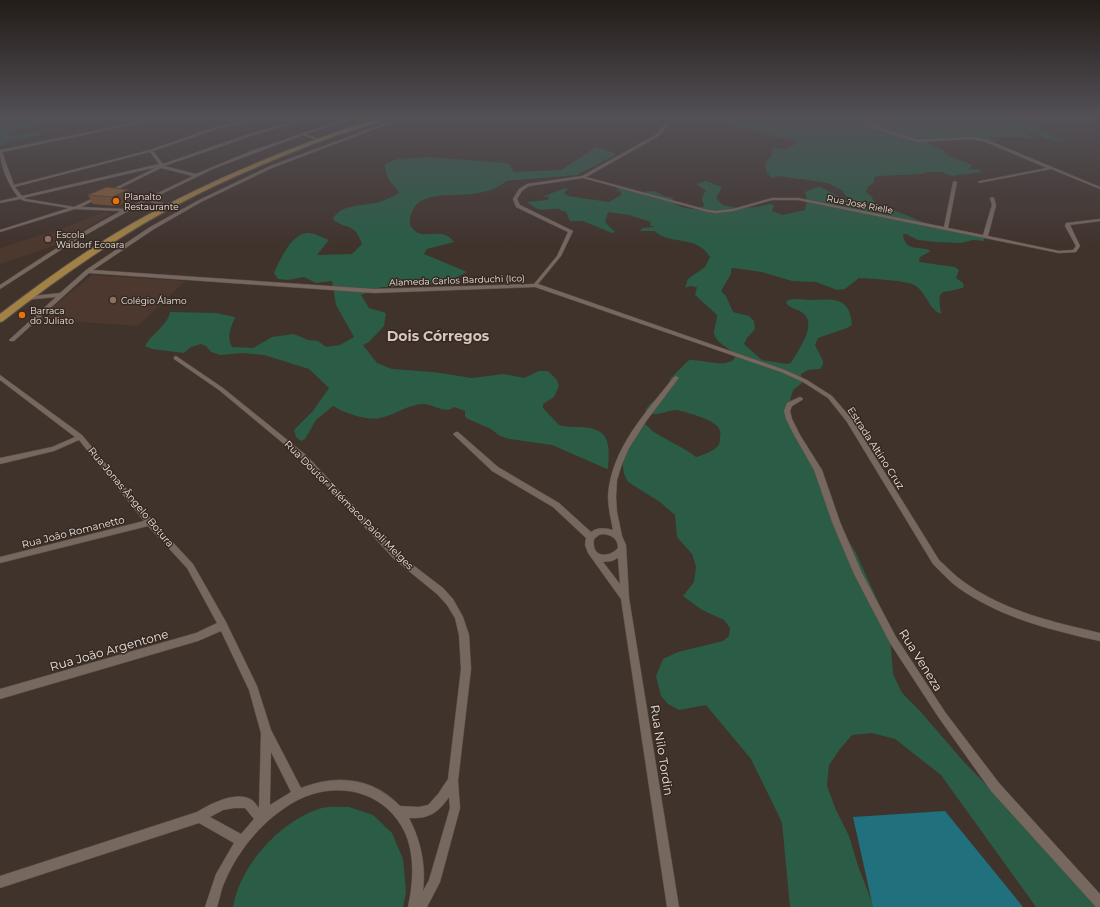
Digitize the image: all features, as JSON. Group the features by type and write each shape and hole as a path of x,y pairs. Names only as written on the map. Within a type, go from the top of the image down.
{"main road":[{"path":"0,311 57,267 93,244 162,204 223,174 259,160"},
{"path":"0,319 25,298 68,267 132,225 193,192 265,160"}],"street":[{"path":"3,160 13,186 20,197 34,202 75,208 124,210"},
{"path":"13,186 113,160"},
{"path":"157,160 161,165 195,175"},
{"path":"0,202 161,165 175,160"},
{"path":"0,287 46,255 124,210 195,175 232,160"},
{"path":"12,340 88,271 132,240 222,190 289,160"},
{"name":"Alameda Carlos Barduchi (Ico)","path":"88,271 374,291 535,285 559,256 571,231 518,206 516,196 523,187 533,183 583,177 613,160"},
{"path":"1033,160 1100,188"},
{"path":"258,163 271,167"},
{"path":"0,231 75,208 161,165"},
{"path":"980,182 1052,168"},
{"name":"Rua José Rielle","path":"583,177 708,211 724,212 772,199 790,199 1059,252 1070,252 1077,249 1078,246 1067,226 1068,224 1100,220"},
{"path":"946,229 955,182"},
{"path":"986,237 994,205 992,198"},
{"path":"144,200 162,204"},
{"name":"Estrada Altino Cruz","path":"535,285 777,369 818,389 830,397 849,420 936,562 952,577 963,586 992,604 1046,623 1100,638"},
{"path":"25,298 60,295"},
{"name":"Rua Doutor Telémaco Paioli Melges","path":"176,358 221,389 304,457 398,557 440,591 450,602 459,617 464,635 466,669 454,781 455,808 434,882 421,907"},
{"name":"Rua Jonas Ângelo Botura","path":"0,377 80,437 150,523 190,566 223,625 254,689 266,732 298,794"},
{"path":"618,536 614,533 603,531 598,532 591,537 588,547 594,556 605,559 616,557 622,550 621,540 618,536 612,497 620,459 629,441 676,378"},
{"name":"Rua Veneza","path":"800,400 790,405 788,411 789,419 818,470 836,522 858,574 893,640 942,715 995,787 1100,903"},
{"path":"456,434 496,469 556,505 591,537"},
{"path":"0,461 54,449 80,437"},
{"name":"Rua João Romanetto","path":"0,560 150,523"},
{"name":"Rua Nilo Tordin","path":"622,550 625,598 673,907"},
{"name":"Rua Nilo Tordin","path":"594,556 625,598"},
{"name":"Rua João Argentone","path":"0,694 198,637 223,625"},
{"name":"Rua Jonas Ângelo Botura","path":"263,818 266,732"},
{"path":"398,810 414,814 426,812 433,807 454,781"},
{"path":"211,907 220,878 238,846 263,818 278,805 298,794 318,786 341,783 363,786 382,796 398,810 410,831 417,856 418,890 414,907"},
{"path":"0,882 200,817 226,802 236,801 248,803 263,818"},
{"path":"200,817 242,841"}],"shaded area":[{"name":"Escola Waldorf Ecoara","path":"105,212 110,214 62,243 0,264 0,248 63,228"},
{"name":"Colégio Álamo","path":"92,275 185,281 138,326 38,319"}],"green space":[{"path":"394,160 472,160 505,163 510,165 514,172 561,170 576,160 605,160 577,175 506,181 497,187 482,192 430,197 421,201 415,207 411,215 411,226 417,233 444,235 449,237 454,242 427,249 424,254 467,272 441,285 409,283 397,287 382,287 361,295 369,308 386,313 384,326 369,342 363,345 377,363 392,369 433,372 472,378 504,374 524,378 539,371 548,371 557,380 559,386 554,397 543,404 543,408 559,425 590,428 597,430 602,434 606,438 609,449 607,469 552,445 510,439 500,436 491,429 468,419 465,417 465,411 454,407 447,410 426,404 411,406 385,417 375,419 356,416 333,406 316,420 305,439 301,441 296,437 294,430 313,411 329,388 309,369 264,355 243,353 220,355 211,352 206,346 201,344 191,347 184,353 152,349 145,346 169,317 170,312 216,313 235,317 229,336 232,347 253,348 272,337 294,334 308,340 318,341 326,347 340,345 354,337 336,305 332,281 316,283 304,277 288,280 278,279 274,273 286,249 295,238 306,233 315,234 329,240 317,255 352,254 362,244 359,237 351,228 333,220 340,211 346,208 379,202 399,193 388,178 385,164"},
{"path":"767,160 960,160 972,165 969,169 980,170 983,172 952,176 942,172 927,172 921,174 877,176 874,178 874,183 868,186 866,192 871,196 875,203 863,204 871,208 886,208 937,226 965,231 984,238 984,241 973,240 961,243 936,242 918,240 903,234 904,240 910,246 931,251 920,257 919,262 955,267 959,270 956,278 963,283 964,287 943,292 941,294 941,314 933,309 922,292 914,285 896,281 859,278 845,289 837,290 816,282 792,281 762,272 733,268 731,269 731,274 721,291 726,296 733,312 749,316 754,321 755,329 744,344 762,360 787,364 791,363 805,339 808,325 804,314 788,305 786,303 788,300 833,300 844,304 848,309 851,316 852,325 818,338 815,345 823,361 823,365 820,369 808,370 801,374 802,383 793,390 790,400 790,413 793,426 814,469 836,522 855,551 886,619 890,637 893,674 902,693 920,711 964,762 1100,902 1100,907 1036,907 941,775 895,739 872,733 852,735 840,749 829,765 827,786 836,810 849,836 858,866 874,907 790,907 782,823 751,759 706,705 679,710 668,704 661,696 656,676 663,659 678,652 723,641 729,636 730,628 724,620 702,610 683,596 694,582 696,567 692,554 677,537 675,515 660,502 628,482 624,474 622,461 641,423 645,424 654,432 696,457 710,452 719,444 720,430 714,423 698,416 677,410 653,414 645,410 652,402 666,394 670,379 689,360 726,363 735,358 733,352 718,341 714,335 717,315 695,295 697,287 690,286 685,288 688,279 705,267 710,257 698,245 668,238 655,231 641,231 640,230 643,228 655,227 650,226 651,222 629,215 608,212 605,222 615,232 612,233 583,221 570,221 566,212 560,209 544,210 536,208 527,202 548,200 549,197 542,197 565,188 568,189 564,193 568,196 609,202 621,195 621,192 616,189 621,187 641,192 654,191 664,196 673,198 672,201 679,206 692,209 704,206 702,198 706,190 696,184 706,181 722,187 716,198 723,205 737,208 757,207 770,204 774,205 772,211 783,215 805,210 807,200 805,192 819,186 843,199 853,200 845,195 843,191 828,183 778,176 772,178 767,173 765,166"},
{"path":"349,807 373,815 392,833 403,859 406,892 403,907 233,907 237,891 253,860 278,834 307,814 322,808"}],"water":[{"path":"945,811 1023,907 873,907 853,817"}],"building":[{"path":"107,187 128,190 112,197 88,195"}],"place":[{"name":"Planalto Restaurante","path":"116,201"},
{"name":"Escola Waldorf Ecoara","path":"48,239"},
{"name":"Colégio Álamo","path":"113,300"},
{"name":"Barraca do Juliato","path":"22,315"}],"district":[{"name":"Dois Córregos","path":"438,336"}]}
